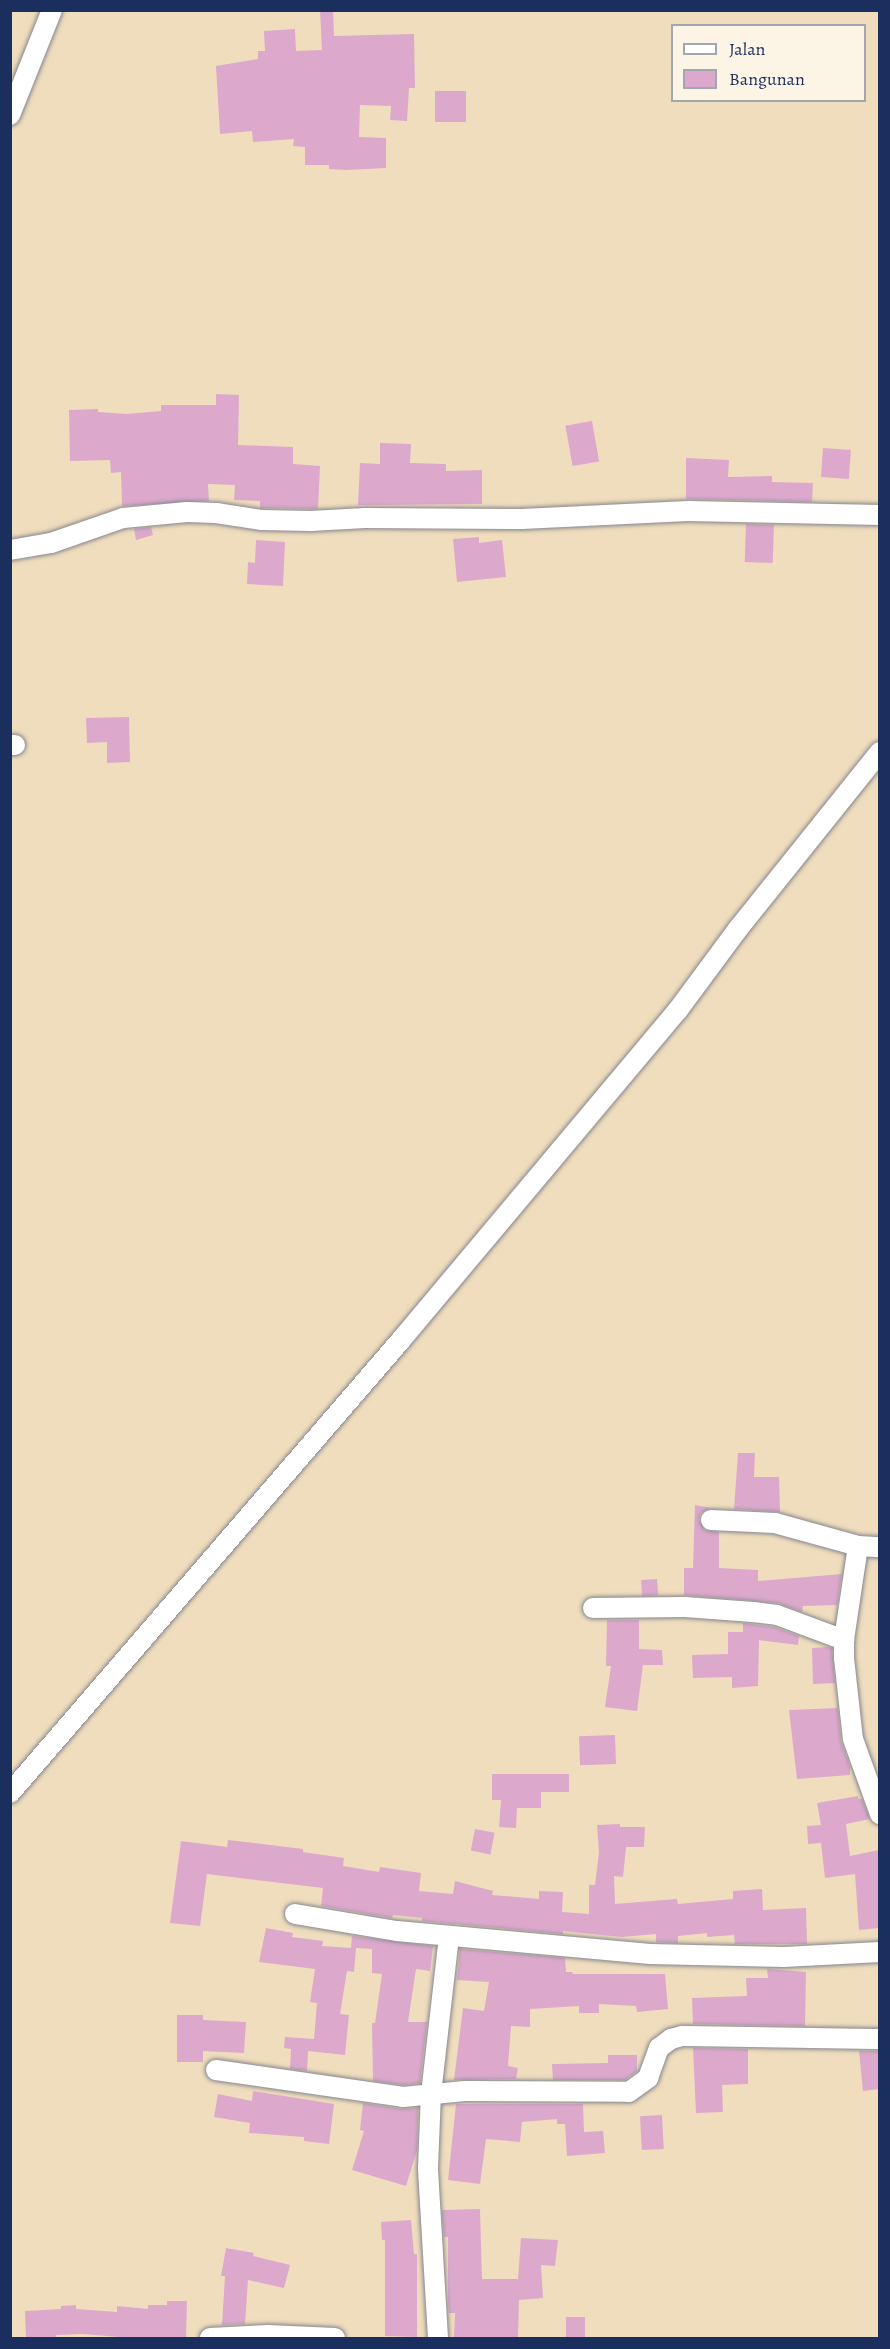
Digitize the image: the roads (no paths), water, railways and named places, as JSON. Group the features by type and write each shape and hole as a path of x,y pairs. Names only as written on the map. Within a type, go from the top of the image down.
{"street":[{"path":"10,115 52,10"},
{"path":"10,550 51,543 123,518 187,512 216,513 262,520 311,521 365,518 522,519 688,511 879,515"},
{"path":"10,1793 347,1404 678,1010 738,929 879,752"},
{"path":"711,1520 775,1523 858,1546 879,1547"},
{"path":"858,1546 844,1640 845,1681 853,1739 879,1814"},
{"path":"593,1608 685,1607 753,1611 777,1616 844,1640"},
{"path":"295,1914 397,1931 650,1954 783,1957 879,1952"},
{"path":"438,2338 428,2169 431,2094 449,1936"},
{"path":"216,2070 403,2097 465,2091 629,2092 648,2078 658,2048 671,2039 682,2036 879,2039"},
{"path":"210,2338 268,2335 335,2338"}]}
